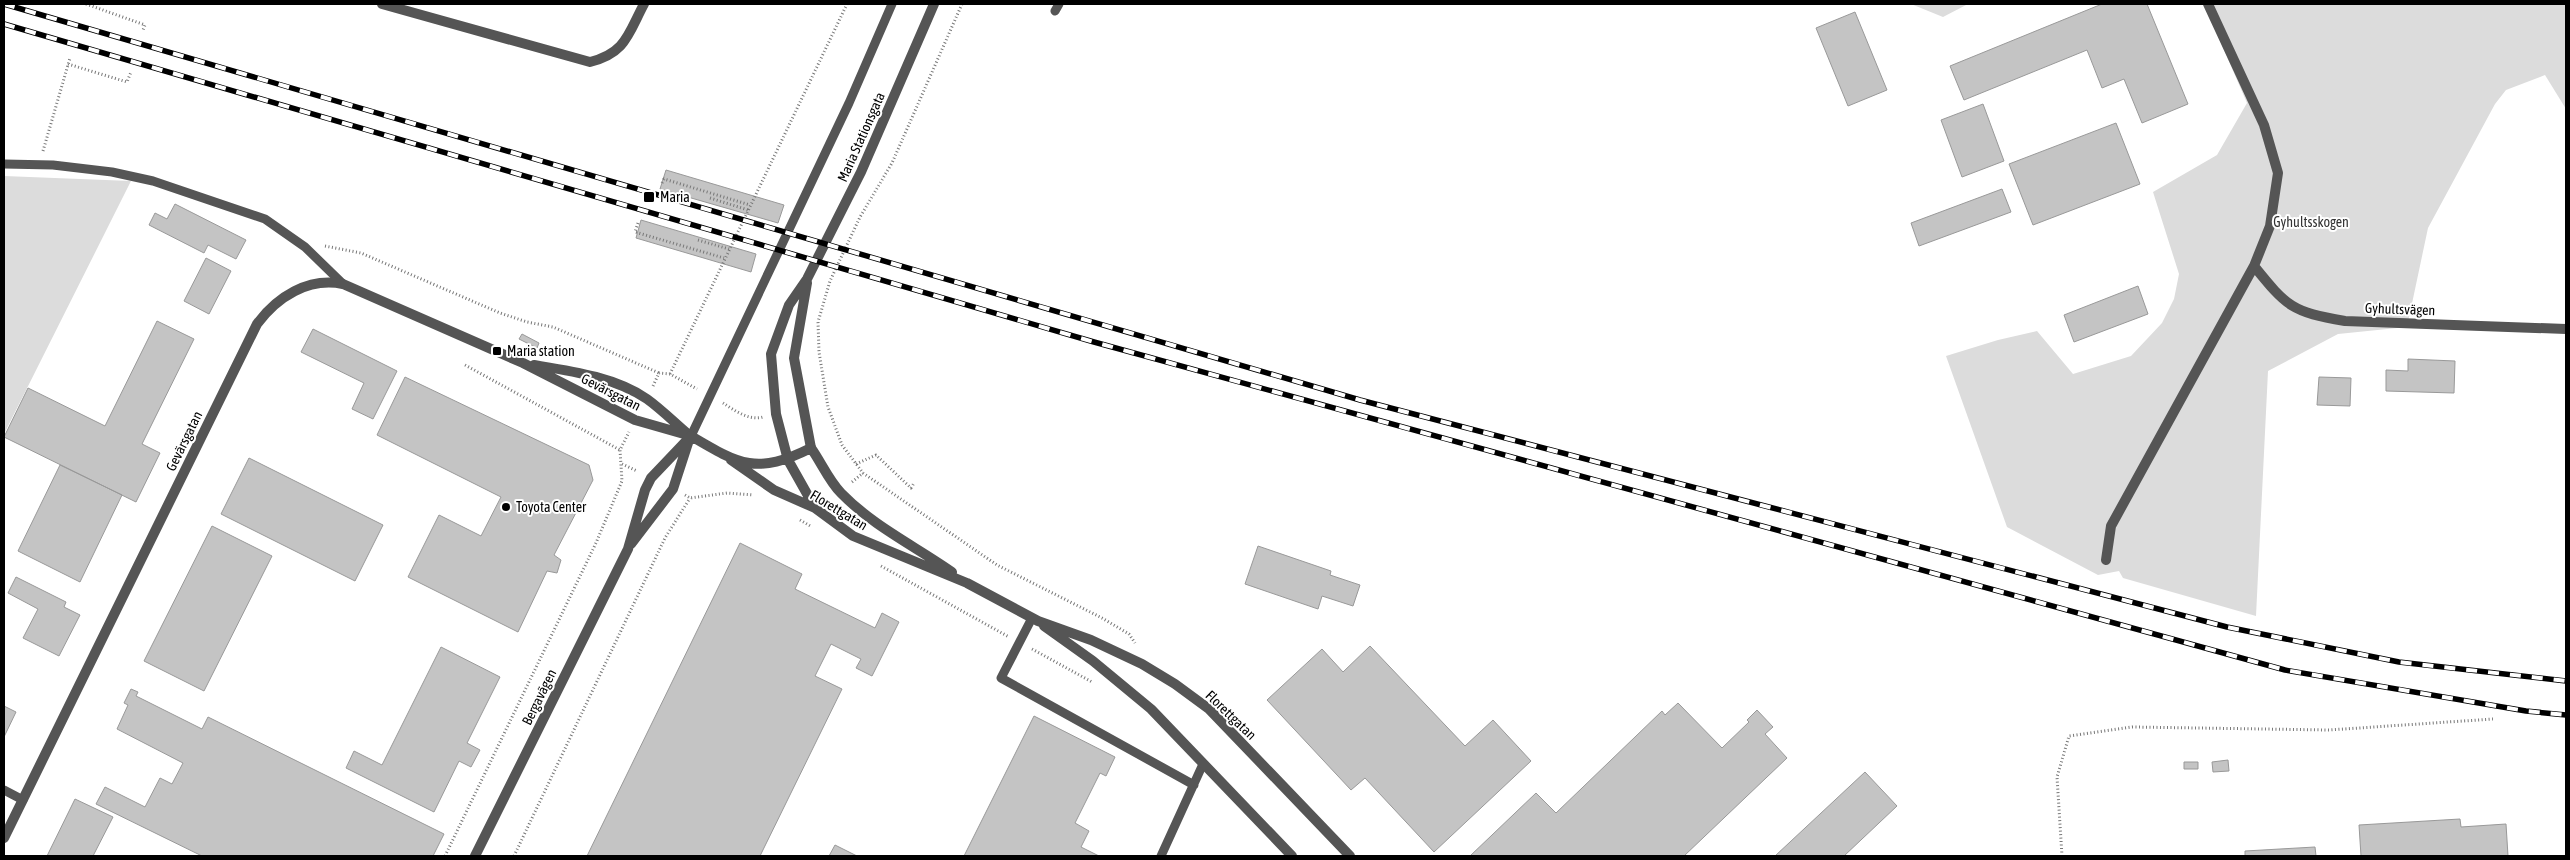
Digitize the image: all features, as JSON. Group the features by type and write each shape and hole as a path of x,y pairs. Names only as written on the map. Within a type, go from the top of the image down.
{"street":[{"path":"382,4 590,62 608,58 622,47 644,4"},
{"name":"Maria Stationsgata","path":"815,508 788,460 776,414 771,354 789,305 808,279 861,172 934,4"},
{"path":"2106,560 2111,526 2254,266 2270,226 2278,173 2264,125 2208,4"},
{"name":"Gyhultsvägen","path":"2254,266 2280,298 2295,309 2317,316 2345,321 2566,329"},
{"name":"Maria Stationsgata","path":"808,279 794,358 811,448 840,492"},
{"name":"Gevärsgatan","path":"4,838 257,324 272,306 295,290 320,282 343,284 523,363 635,420 691,436"},
{"name":"Gevärsgatan","path":"523,363 576,372 616,384 646,399 691,436 731,460 753,464 788,460 811,448"},
{"name":"Bergavägen","path":"628,549 645,490 651,478 691,436"},
{"name":"Bergavägen","path":"475,856 628,549 673,489 691,436"},
{"name":"Florettgatan","path":"731,460 774,490 815,508 852,536 967,583 1035,620 1123,685 1150,708 1292,856"},
{"name":"Florettgatan","path":"840,492 877,525 919,549 967,583"},
{"name":"Florettgatan","path":"1035,620 1091,640 1142,664 1175,684 1209,709 1350,856"}],"lane":[{"path":"691,436 849,103 892,4"},
{"path":"4,164 92,170 153,181 265,219 305,246 343,284"},
{"path":"1035,620 1019,642 1001,678 1194,785"},
{"path":"1161,856 1203,764"},
{"path":"4,790 22,800"}],"path":[{"path":"776,414 758,418 751,417 670,374 847,4"},
{"path":"962,4 892,163 860,216 830,281 818,322 818,352 827,400 842,445 863,473 997,565 1102,618 1129,634 1137,645"},
{"path":"86,5 145,25 143,30"},
{"path":"42,155 70,58"},
{"path":"68,64 127,82 131,72"},
{"path":"662,183 664,178 750,205"},
{"path":"710,198 748,210"},
{"path":"638,223 635,232 724,258"},
{"path":"698,240 729,249"},
{"path":"305,246 318,245 361,253 500,313 527,322 553,326 578,336 659,374"},
{"path":"464,365 620,450"},
{"path":"802,407 827,400"},
{"path":"856,464 876,455 912,488 914,483"},
{"path":"622,464 651,478"},
{"path":"445,856 596,543 622,481"},
{"path":"673,489 690,498 727,493 760,496"},
{"path":"514,856 665,538 690,498"},
{"path":"798,518 814,528"},
{"path":"872,561 1095,683"},
{"path":"2062,856 2058,777 2069,736 2132,727 2329,730 2493,719"}],"green space":[{"path":"1911,4 1968,4 1943,17"},
{"name":"Gyhultsskogen","path":"2204,4 2566,4 2566,109 2545,75 2506,90 2495,104 2428,228 2407,327 2338,334 2268,371 2256,616 2123,578 2119,571 2098,575 2007,527 1946,356 1998,340 2037,331 2073,374 2131,356 2162,323 2174,299 2179,274 2153,192 2217,155 2247,103"},
{"path":"4,176 131,181 4,434"}],"building":[{"path":"2102,4 2147,4 2188,104 2142,123 2124,79 2102,88 2087,50 1964,100 1950,66"},
{"path":"1855,12 1887,90 1848,106 1816,28"},
{"path":"1983,104 2004,161 1962,177 1941,120"},
{"path":"2116,123 2140,184 2033,225 2009,164"},
{"path":"666,170 784,205 778,223 660,189"},
{"path":"2002,189 2011,212 1919,246 1911,223"},
{"path":"175,204 246,240 236,259 208,245 204,253 149,225 155,213 167,219"},
{"path":"641,220 756,254 751,272 636,238"},
{"path":"206,258 231,271 209,314 184,301"},
{"path":"2138,286 2148,314 2074,342 2064,315"},
{"path":"157,321 194,339 142,444 160,453 136,502 4,437 28,388 105,426"},
{"path":"313,329 397,371 373,419 352,409 364,383 301,352"},
{"path":"522,334 539,343 537,348 519,339"},
{"path":"2408,359 2455,361 2454,393 2386,391 2386,370 2408,371"},
{"path":"405,377 589,465 593,480 554,555 561,560 557,573 547,571 518,632 408,577 439,515 481,536 501,497 377,435"},
{"path":"2319,377 2351,378 2350,406 2317,405"},
{"path":"249,458 383,525 355,581 221,514"},
{"path":"60,465 122,495 80,582 18,551"},
{"path":"212,526 272,556 204,691 144,661"},
{"path":"740,543 802,574 795,589 875,628 882,613 899,622 872,676 856,668 861,659 831,644 815,676 842,689 760,856 587,856"},
{"path":"1258,546 1331,571 1330,575 1360,585 1353,606 1322,596 1318,609 1245,584"},
{"path":"16,577 66,602 64,607 80,615 59,656 23,638 38,609 8,593"},
{"path":"1370,646 1465,746 1493,720 1531,761 1434,852 1365,778 1351,790 1267,700 1322,649 1343,672"},
{"path":"441,647 500,677 467,743 480,750 471,767 459,761 434,812 346,768 354,751 382,765"},
{"path":"131,689 138,692 136,696 202,729 208,717 444,834 433,856 202,856 96,804 105,787 145,807 160,778 172,784 183,763 117,729 128,705 124,703"},
{"path":"1678,703 1722,748 1749,722 1747,720 1757,710 1773,727 1765,734 1787,758 1684,856 1470,856 1536,793 1556,813 1662,711 1665,715"},
{"path":"4,706 16,712 4,737"},
{"path":"1034,716 1115,757 1106,776 1100,773 1075,823 1089,831 1081,847 1099,856 964,856"},
{"path":"2228,760 2229,771 2213,772 2212,762"},
{"path":"2184,762 2198,762 2198,769 2184,769"},
{"path":"1865,772 1897,806 1844,856 1775,856"},
{"path":"75,799 113,817 93,856 47,856"},
{"path":"2460,819 2461,827 2506,824 2508,856 2361,856 2359,825"},
{"path":"835,845 857,856 829,856"},
{"path":"2315,847 2316,856 2245,856 2245,851"}],"railway":[{"path":"4,4 1360,400 2227,627 2399,662 2566,681"},
{"path":"4,24 1094,342 2285,670 2526,711 2566,715"}],"place":[{"name":"Maria","path":"649,197"},
{"name":"Maria station","path":"497,351"},
{"name":"Toyota Center","path":"506,507"}]}
